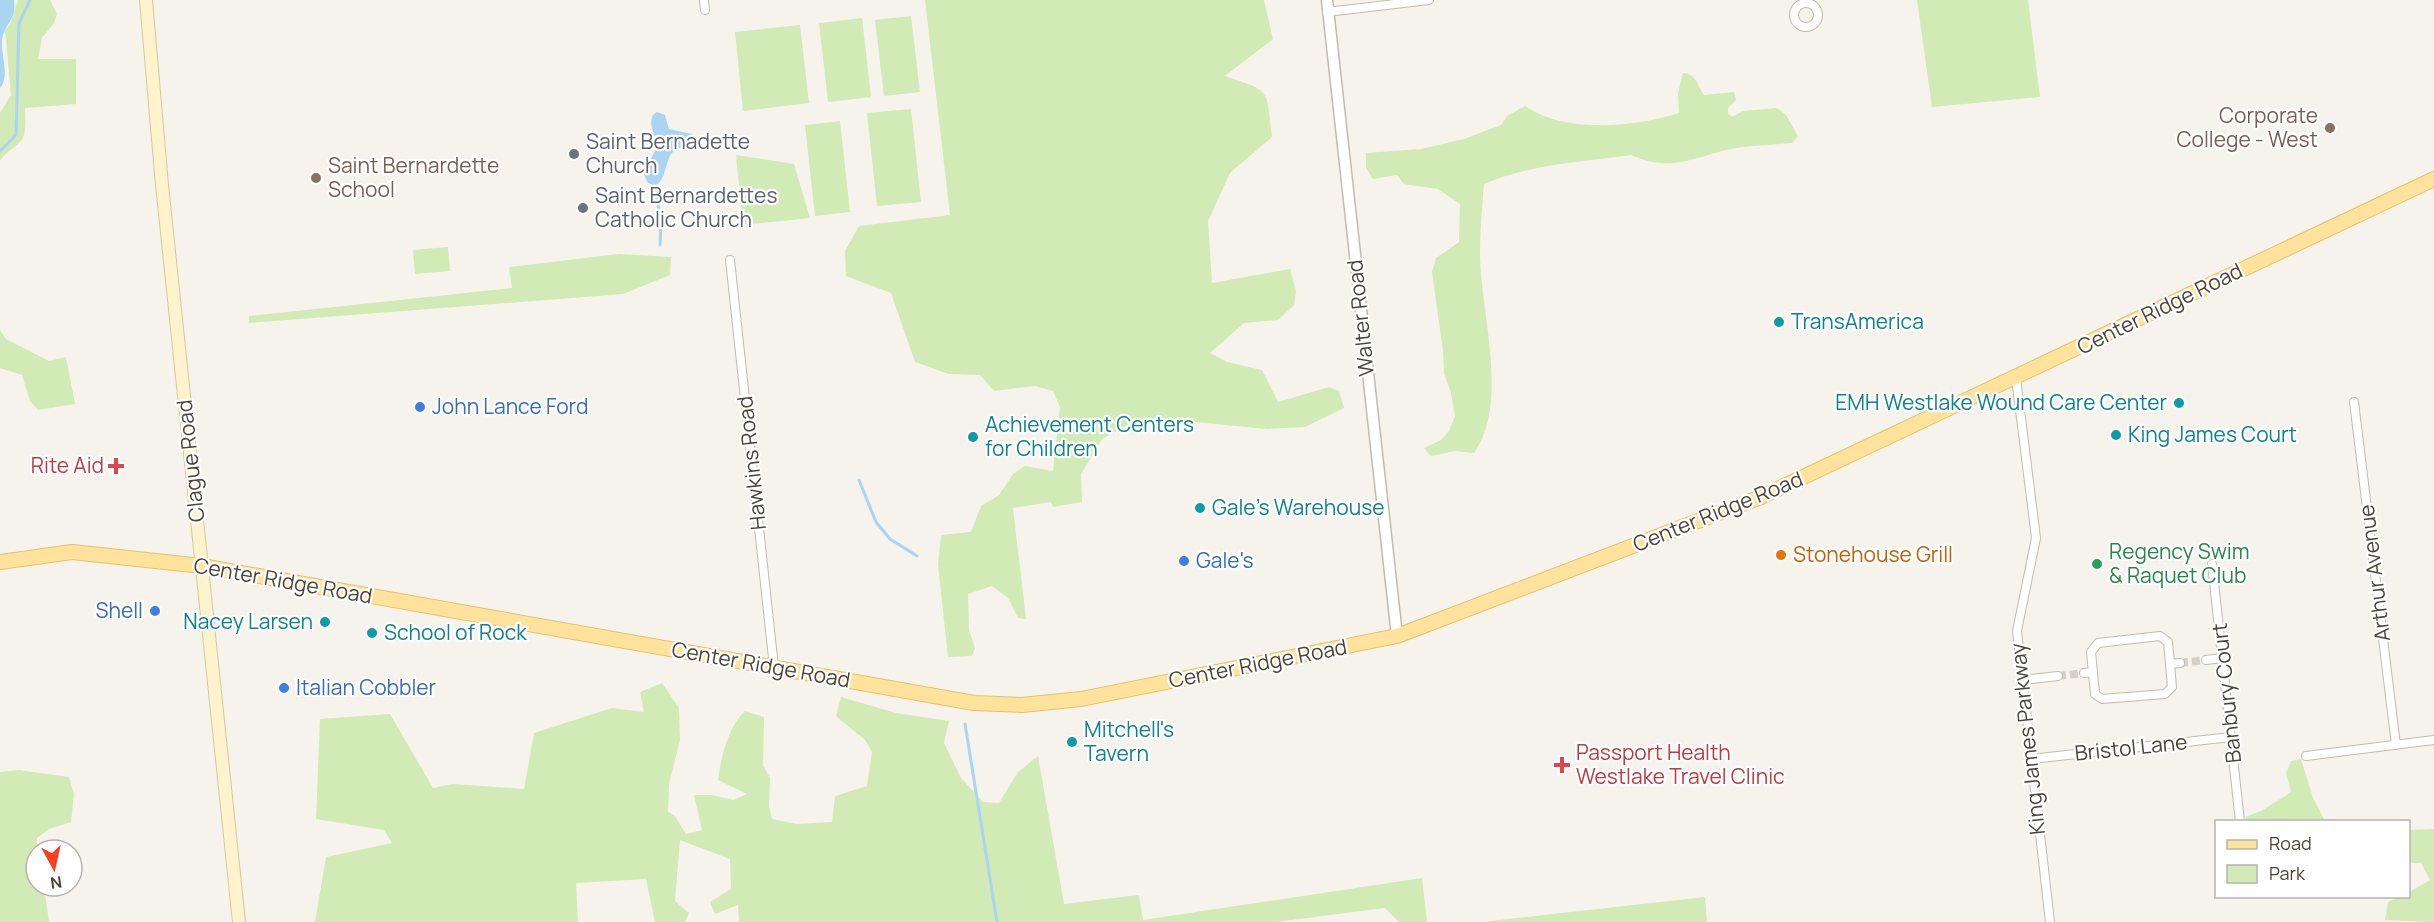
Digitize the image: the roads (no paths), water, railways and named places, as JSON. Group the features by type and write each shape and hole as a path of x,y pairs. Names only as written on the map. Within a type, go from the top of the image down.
{"main road":[{"name":"Clague Road","path":"146,0 162,184 239,922"},
{"name":"Center Ridge Road","path":"0,562 72,552 202,566 974,702 1044,704 1081,699 1397,636 1761,497 2434,179"}],"street":[{"path":"704,0 705,10"},
{"path":"1327,6 1429,0"},
{"name":"Walter Road","path":"1327,6 1397,636"},
{"name":"Hawkins Road","path":"730,260 774,667"},
{"name":"King James Parkway","path":"2016,378 2036,538 2017,631 2050,922"},
{"name":"Arthur Avenue","path":"2355,402 2396,745"},
{"name":"Banbury Court","path":"2212,564 2240,820"},
{"path":"2160,636 2168,642 2170,664 2172,687 2165,694 2102,699 2095,694 2089,673 2091,652 2098,643 2160,636"},
{"path":"2206,660 2223,658"},
{"path":"2170,664 2180,663"},
{"path":"2022,680 2058,676"},
{"name":"Bristol Lane","path":"2031,759 2231,736"},
{"path":"2306,756 2434,740"}],"water":[{"path":"0,0 14,0 14,13 3,35 5,72 0,88"},
{"path":"657,112 665,115 669,129 692,134 695,140 692,146 679,148 673,152 662,178 655,186 648,183 644,175 656,147 651,123 653,115"}],"waterway":[{"path":"0,151 16,135 19,23 30,0"},
{"path":"655,186 661,223 660,245"},
{"path":"859,480 876,522 890,539 917,556"},
{"path":"965,724 997,922"}],"tunnel":[{"path":"2180,663 2206,660"},
{"path":"2058,676 2084,673"}],"place":[{"name":"Corporate College - West","path":"2330,128"},
{"name":"Saint Bernadette Church","path":"574,154"},
{"name":"Saint Bernardette School","path":"316,178"},
{"name":"Saint Bernardettes Catholic Church","path":"583,208"},
{"name":"TransAmerica","path":"1779,322"},
{"name":"EMH Westlake Wound Care Center","path":"2179,403"},
{"name":"John Lance Ford","path":"420,407"},
{"name":"King James Court","path":"2116,435"},
{"name":"Achievement Centers for Children","path":"973,437"},
{"name":"Rite Aid","path":"116,466"},
{"name":"Gale's Warehouse","path":"1200,508"},
{"name":"Stonehouse Grill","path":"1781,555"},
{"name":"Gale's","path":"1184,561"},
{"name":"Regency Swim & Raquet Club","path":"2097,564"},
{"name":"Shell","path":"155,611"},
{"name":"Nacey Larsen","path":"325,622"},
{"name":"School of Rock","path":"372,633"},
{"name":"Italian Cobbler","path":"284,688"},
{"name":"Mitchell's Tavern","path":"1072,742"},
{"name":"Passport Health Westlake Travel Clinic","path":"1562,765"}]}
